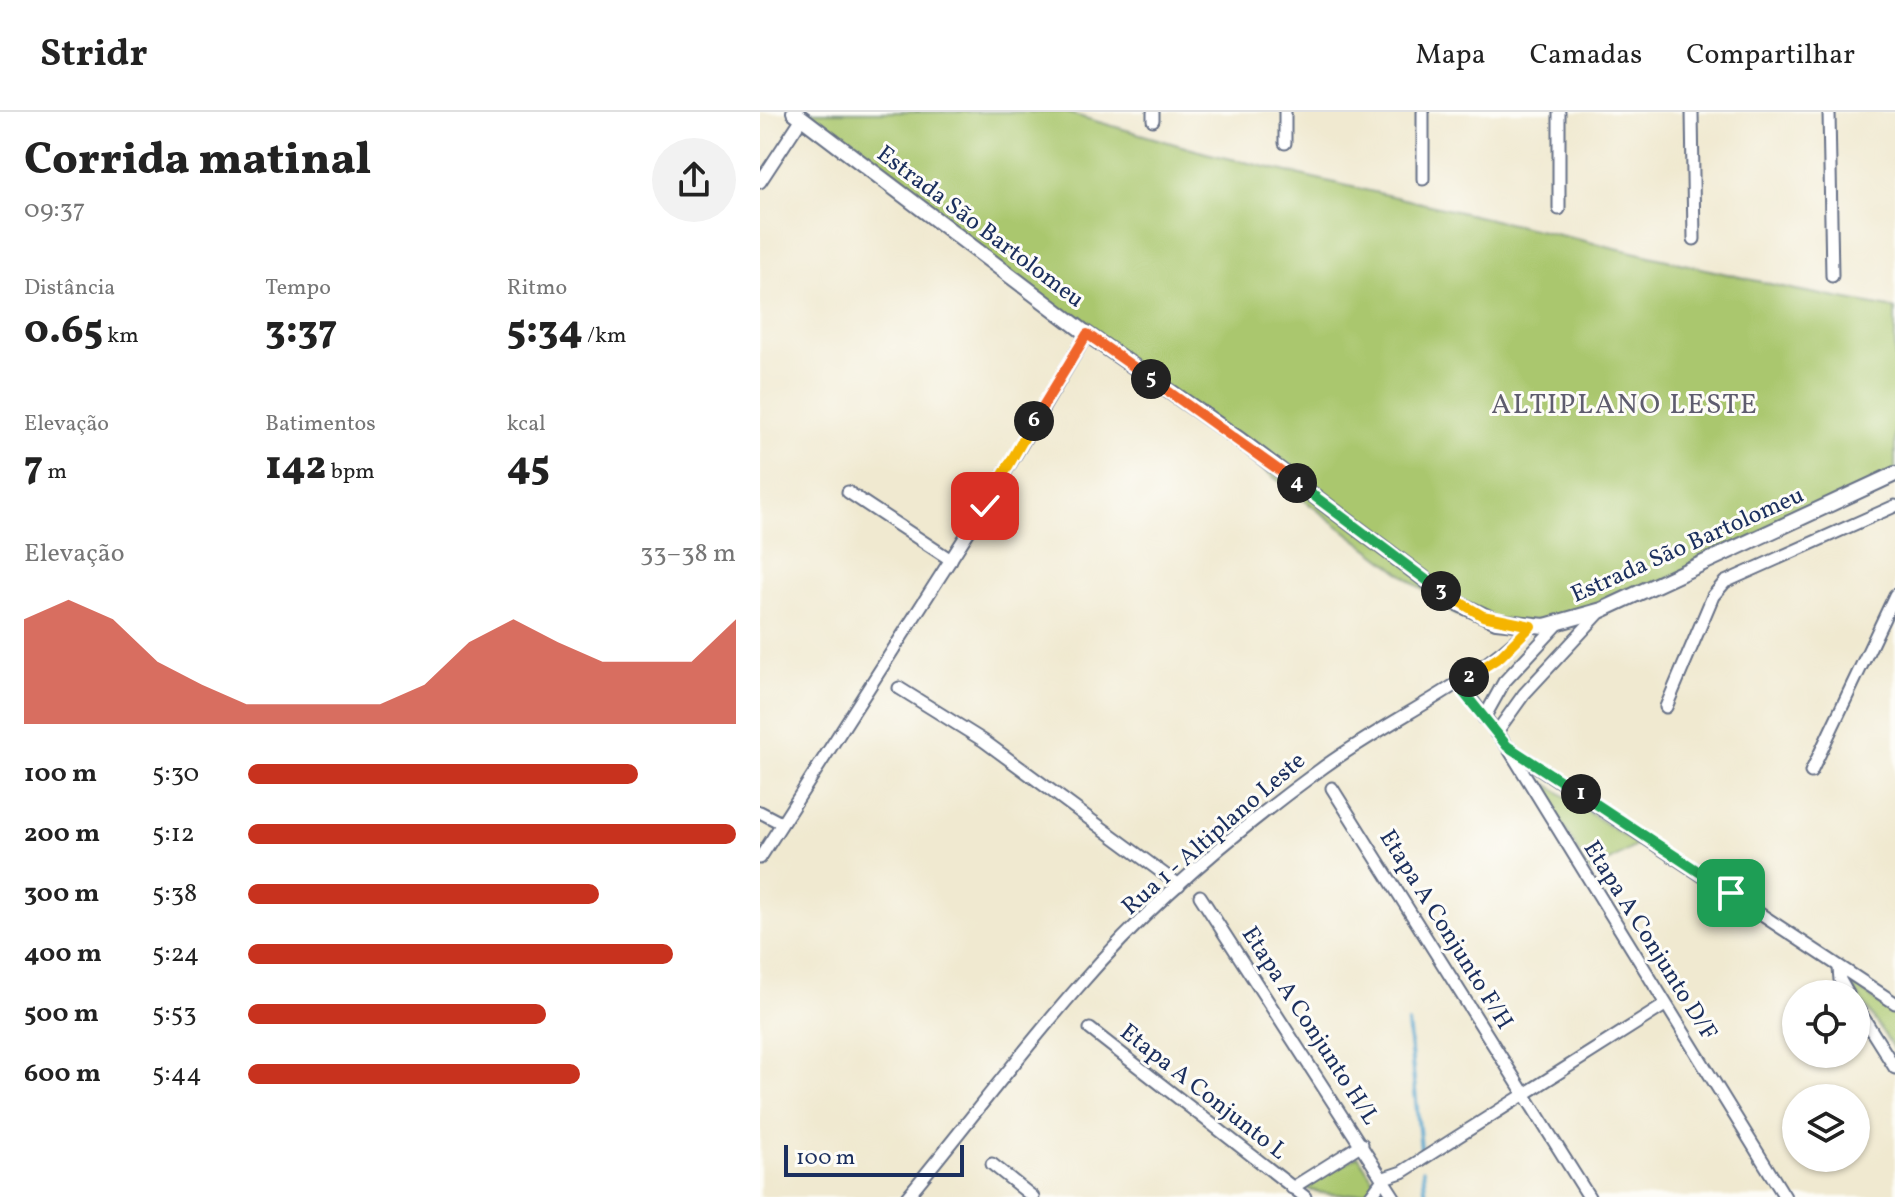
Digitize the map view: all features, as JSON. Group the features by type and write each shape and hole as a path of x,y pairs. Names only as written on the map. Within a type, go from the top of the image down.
{"street":[{"path":"1285,112 1285,143"},
{"path":"1423,112 1423,179"},
{"path":"1559,112 1559,209"},
{"path":"1692,112 1694,239"},
{"path":"1829,112 1832,276"},
{"path":"760,182 798,115"},
{"name":"Estrada São Bartolomeu","path":"798,115 1087,334 1240,440 1455,602 1496,621 1531,626 1561,623 1602,610 1895,474"},
{"path":"760,858 951,560 1087,334"},
{"path":"848,492 951,560"},
{"path":"1666,707 1713,596 1725,582 1895,506"},
{"path":"1811,772 1895,595"},
{"path":"1496,733 1505,715 1602,610"},
{"path":"1484,718 1504,682 1561,623 1573,640"},
{"name":"Rua 1 - Altiplano Leste","path":"907,1197 1078,986 1179,885 1317,771 1501,656 1531,626"},
{"path":"1530,656 1545,672"},
{"name":"Etapa A Conjunto D/F","path":"1459,683 1475,708 1507,746 1785,1197"},
{"path":"899,688 984,741 1179,885"},
{"path":"1507,746 1824,955 1839,968 1855,973 1895,1003"},
{"name":"Etapa A Conjunto F/H","path":"1332,788 1589,1197"},
{"path":"760,812 781,823"},
{"name":"Etapa A Conjunto H/L","path":"1200,896 1384,1178 1391,1196"},
{"path":"1839,968 1840,980"},
{"path":"1370,1197 1384,1178 1402,1172 1665,1005"},
{"path":"1870,1028 1895,1068"},
{"name":"Etapa A Conjunto L","path":"1090,1029 1305,1197"},
{"name":"Etapa A Conjunto L","path":"1292,1188 1362,1144"},
{"path":"992,1164 1033,1197"},
{"path":"1391,1196 1402,1172"}],"green space":[{"path":"799,112 1064,112 1206,153 1796,290 1895,309 1895,476 1567,625 1510,628 1469,619 1455,614 1088,337"},
{"path":"1535,776 1637,845 1590,873"},
{"path":"1870,997 1895,1015 1895,1051 1870,1013"},
{"path":"1358,1156 1378,1187 1361,1193 1341,1194 1321,1193 1304,1187"}],"waterway":[{"path":"1408,1023 1421,1149"},
{"path":"1423,1170 1426,1197"}],"district":[{"name":"ALTIPLANO LESTE","path":"1625,403"}],"route":[{"path":"985,506 1087,334 1240,440 1455,602 1496,621 1531,626 1501,656 1459,683 1475,708 1507,746 1731,893"}]}
